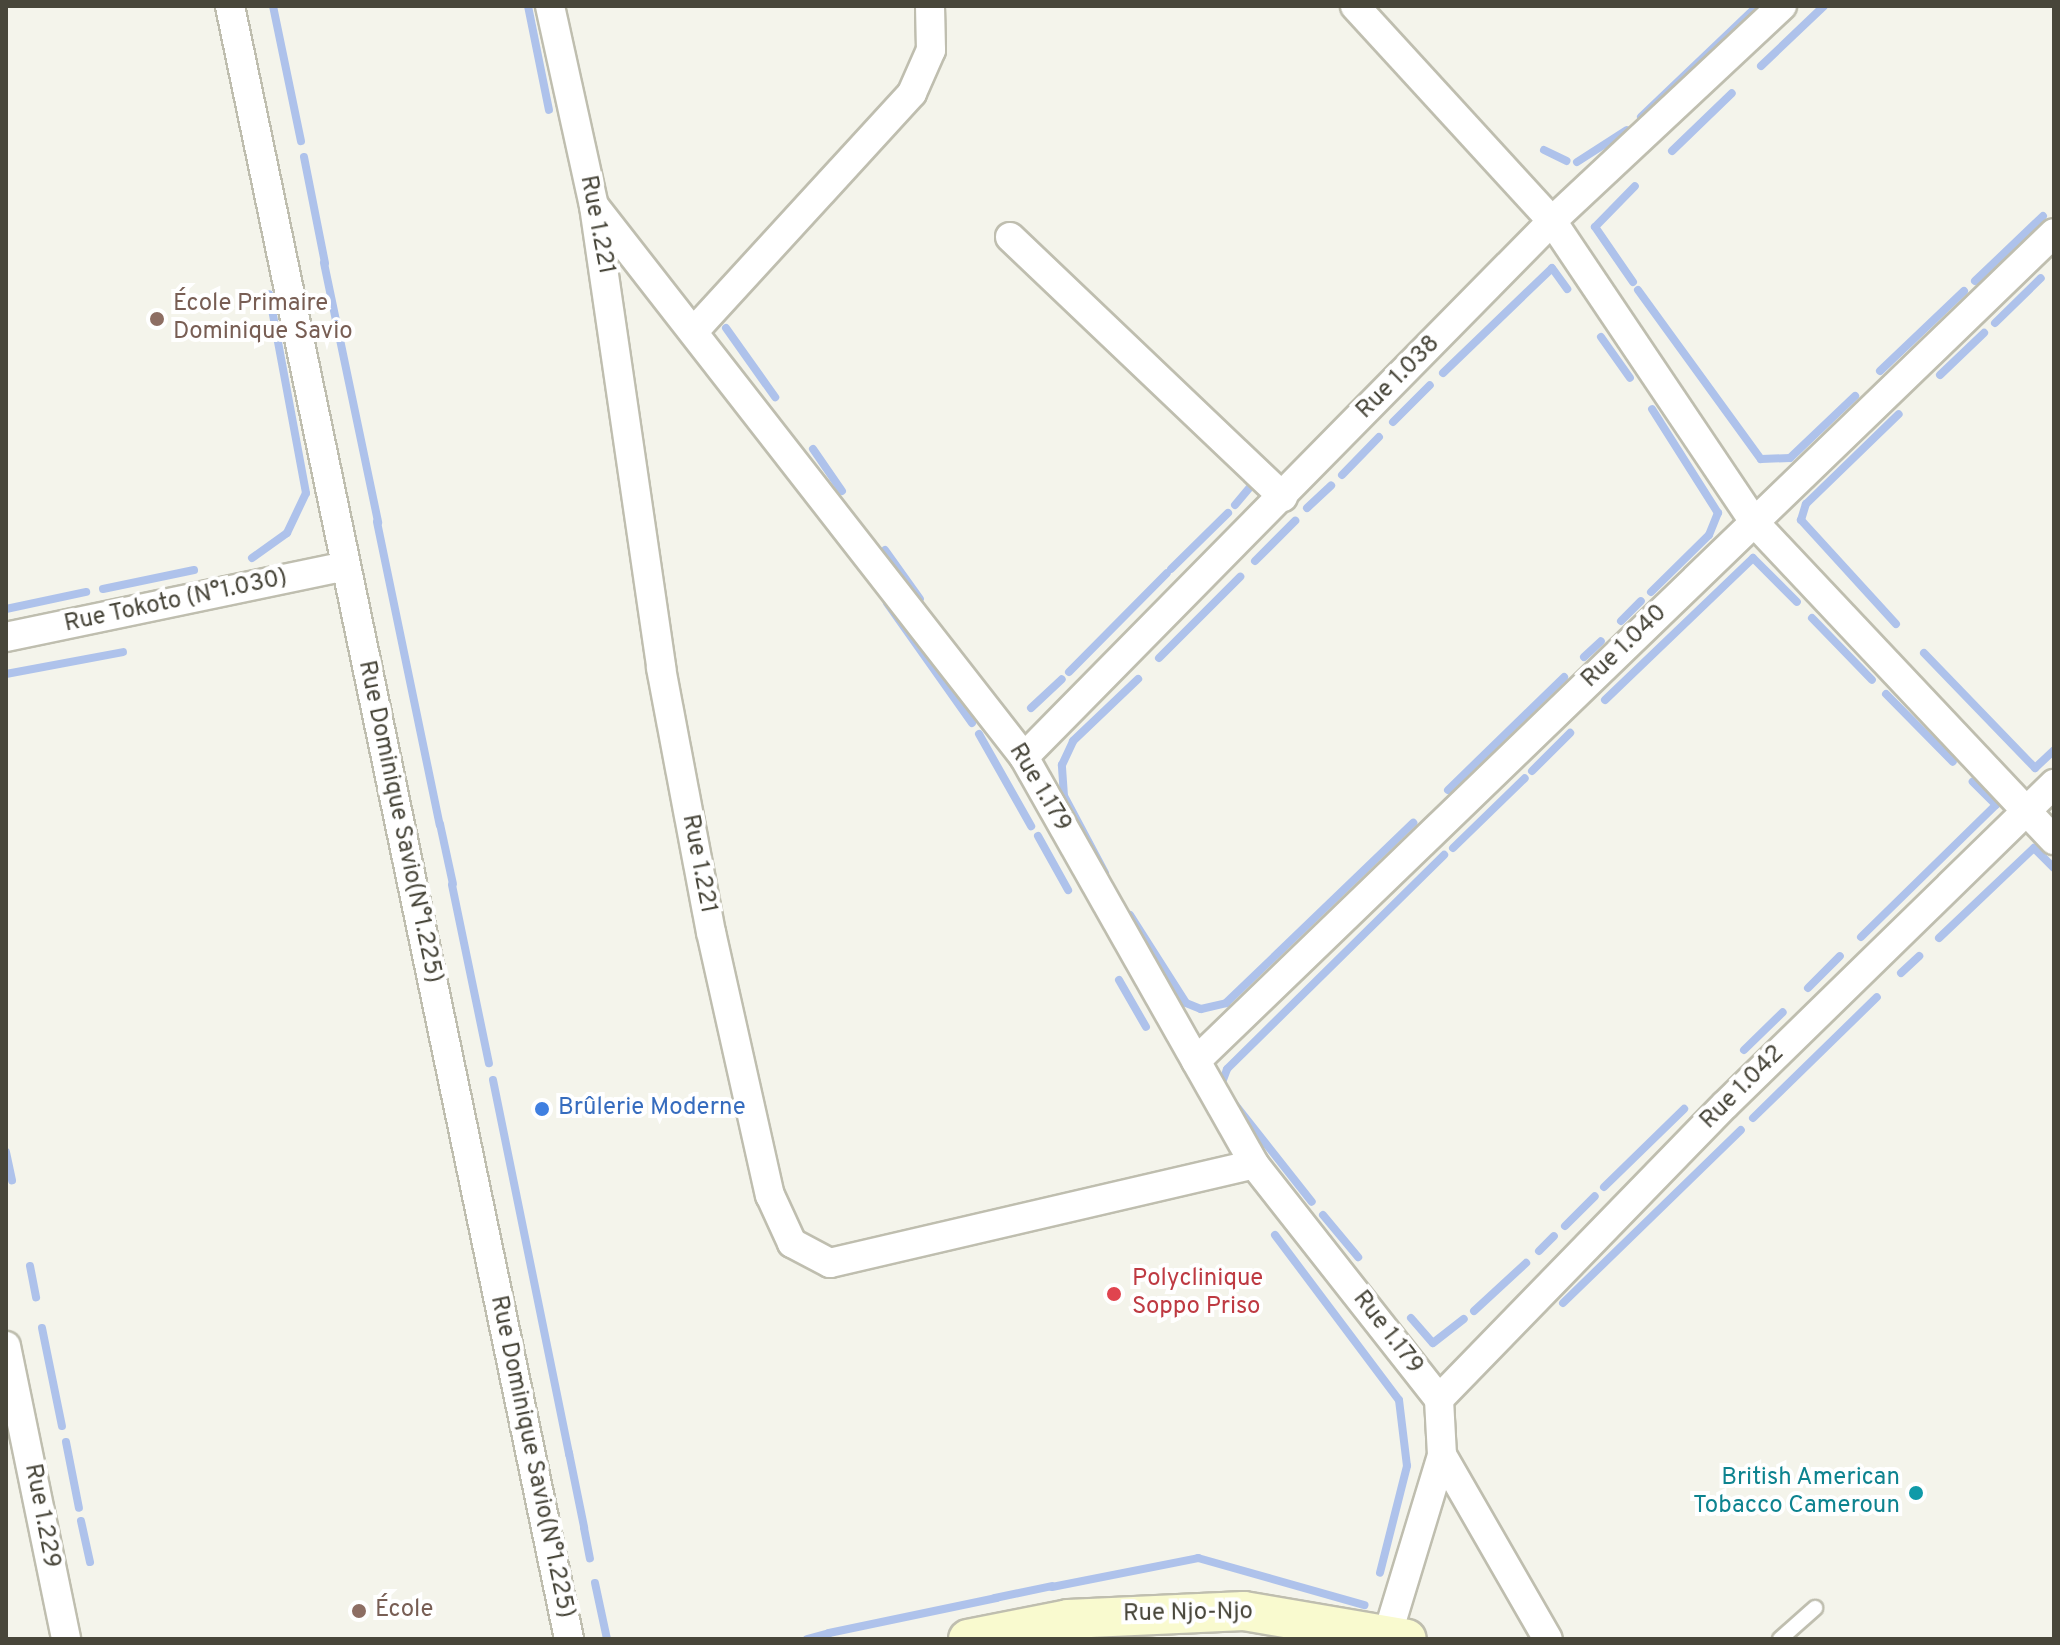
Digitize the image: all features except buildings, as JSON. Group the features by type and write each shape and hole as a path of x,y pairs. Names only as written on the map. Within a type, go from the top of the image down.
{"main road":[{"name":"Rue Njo-Njo","path":"968,1639 1068,1619 1169,1611 1244,1611 1398,1636"}],"street":[{"name":"Rue Dominique Savio(N°1.225)","path":"230,6 569,1639"},
{"name":"Rue 1.221","path":"550,6 594,206 667,699 770,1195 792,1243 830,1263 1254,1164"},
{"path":"695,330 912,93 931,50 930,6"},
{"path":"1355,6 1552,221 1754,522 2054,840"},
{"name":"Rue 1.038","path":"1024,757 1552,221 1782,6"},
{"name":"Rue 1.179","path":"594,206 695,330 1024,757 1254,1164 1439,1399"},
{"name":"Rue 1.040","path":"1196,1061 2054,233"},
{"path":"1010,237 1283,497"},
{"name":"Rue Tokoto (N°1.030)","path":"6,637 346,566"},
{"name":"Rue 1.042","path":"1439,1399 1725,1105 2054,784"},
{"name":"Rue 1.229","path":"6,1346 66,1639"},
{"path":"1398,1636 1442,1455 1439,1399"},
{"path":"1442,1455 1548,1639"}],"lane":[{"path":"1780,1639 1815,1608"}],"waterway":[{"path":"273,6 301,141"},
{"path":"528,6 549,110"},
{"path":"1641,117 1757,6"},
{"path":"1761,66 1824,6"},
{"path":"1672,151 1732,93"},
{"path":"1577,162 1627,130"},
{"path":"1544,150 1567,161"},
{"path":"304,157 325,263"},
{"path":"1633,282 1595,227 1635,186"},
{"path":"1975,281 2043,216"},
{"path":"324,263 378,522"},
{"path":"1443,373 1552,268 1567,289"},
{"path":"1995,323 2041,278"},
{"path":"1638,290 1761,459 1790,458 1855,396"},
{"path":"1880,371 1964,291"},
{"path":"252,558 287,533 306,493 269,294"},
{"path":"726,328 775,397"},
{"path":"1940,375 1984,333"},
{"path":"1601,337 1630,378"},
{"path":"1393,422 1430,385"},
{"path":"1651,592 1709,535 1718,513 1652,409"},
{"path":"1896,624 1801,520 1806,504 1899,414"},
{"path":"1342,475 1379,437"},
{"path":"813,449 842,491"},
{"path":"1235,505 1252,485"},
{"path":"1307,508 1331,486"},
{"path":"1171,569 1228,513"},
{"path":"1255,561 1295,521"},
{"path":"377,522 440,825"},
{"path":"885,550 920,599"},
{"path":"1605,700 1753,558 1797,602"},
{"path":"103,589 194,570"},
{"path":"1069,672 1167,573"},
{"path":"1159,658 1240,577"},
{"path":"6,609 86,592"},
{"path":"1621,621 1641,601"},
{"path":"887,603 972,723"},
{"path":"1812,618 1872,680"},
{"path":"1584,657 1601,641"},
{"path":"6,674 123,652"},
{"path":"1924,653 2035,768 2054,750"},
{"path":"1448,790 1564,677"},
{"path":"1031,708 1062,679"},
{"path":"1105,873 1064,796 1062,765 1073,741 1138,679"},
{"path":"1886,694 1953,762"},
{"path":"1532,771 1570,733"},
{"path":"979,734 1031,826"},
{"path":"1453,848 1525,778"},
{"path":"1861,937 1996,805 1973,782"},
{"path":"1130,915 1186,1003 1201,1009 1226,1003 1413,823"},
{"path":"440,824 453,884"},
{"path":"1038,836 1068,890"},
{"path":"1939,938 2034,848 2054,868"},
{"path":"1221,1085 1227,1069 1444,855"},
{"path":"452,885 489,1063"},
{"path":"1808,988 1840,956"},
{"path":"1901,973 1919,956"},
{"path":"1119,980 1146,1027"},
{"path":"1753,1118 1877,997"},
{"path":"1744,1050 1783,1012"},
{"path":"493,1080 569,1454"},
{"path":"1233,1102 1312,1202"},
{"path":"1604,1187 1684,1109"},
{"path":"1563,1303 1741,1130"},
{"path":"6,1152 12,1180"},
{"path":"1565,1226 1595,1196"},
{"path":"1323,1215 1358,1257"},
{"path":"1275,1235 1399,1400 1407,1466 1380,1573"},
{"path":"1539,1251 1554,1236"},
{"path":"1474,1311 1526,1263"},
{"path":"30,1266 36,1297"},
{"path":"1411,1318 1433,1343 1464,1319"},
{"path":"42,1328 62,1426"},
{"path":"66,1442 79,1508"},
{"path":"569,1453 584,1527"},
{"path":"81,1521 90,1562"},
{"path":"584,1528 590,1558"},
{"path":"1052,1587 1198,1558 1364,1605"},
{"path":"595,1583 607,1639"},
{"path":"995,1598 1052,1586"},
{"path":"829,1633 996,1598"},
{"path":"807,1639 829,1633"}],"place":[{"name":"École Primaire Dominique Savio","path":"157,319"},
{"name":"Brûlerie Moderne","path":"542,1109"},
{"name":"Polyclinique Soppo Priso","path":"1114,1294"},
{"name":"British American Tobacco Cameroun","path":"1916,1493"},
{"name":"École","path":"359,1611"}]}
